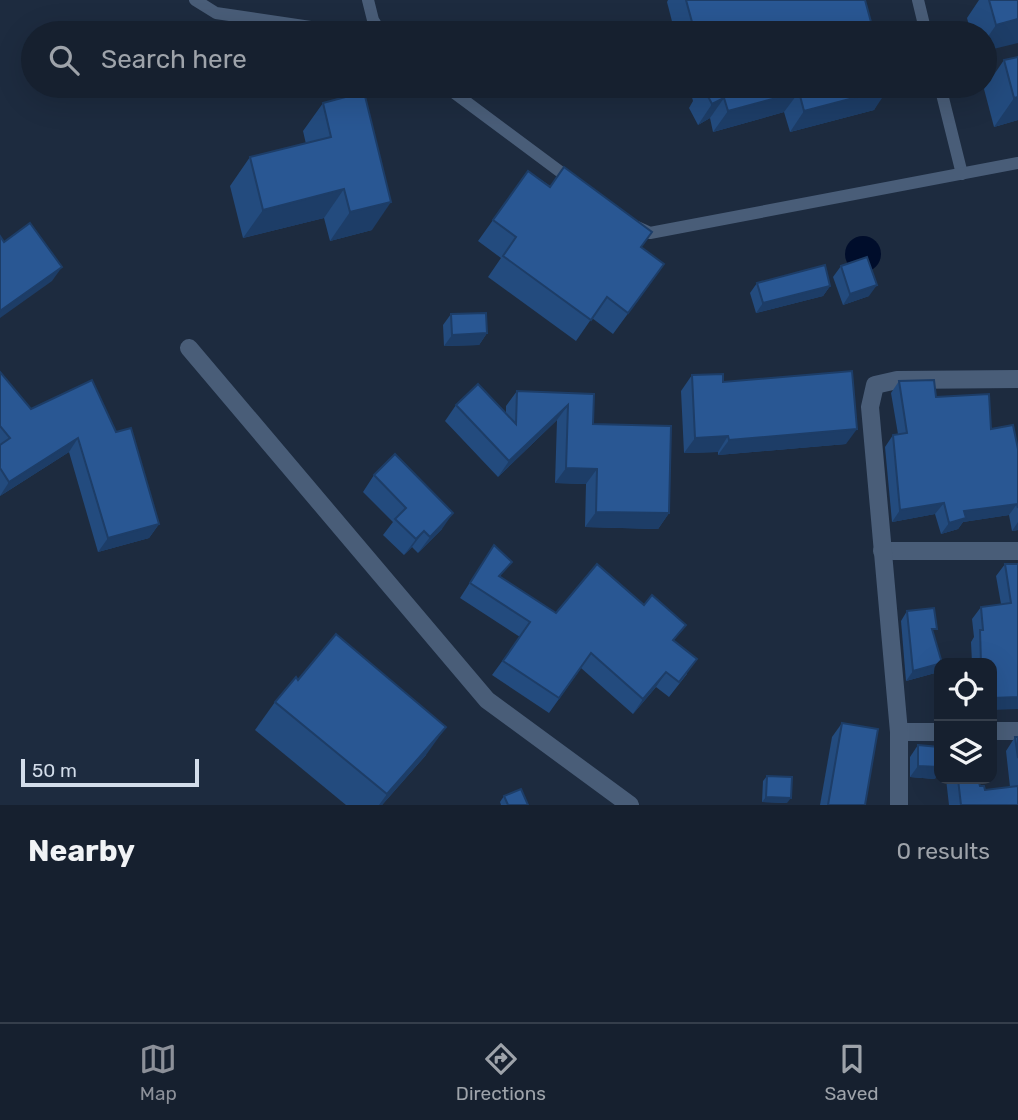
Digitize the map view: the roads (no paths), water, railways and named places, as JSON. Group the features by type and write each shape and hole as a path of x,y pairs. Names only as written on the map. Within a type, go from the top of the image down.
{"street":[{"path":"189,348 487,700 630,805"},
{"path":"899,805 899,732 870,407 875,385 897,380 1018,379"},
{"path":"881,551 1018,551"},
{"path":"997,731 1018,731"},
{"path":"899,732 934,732"}],"lane":[{"path":"195,0 216,13 270,21"},
{"path":"369,0 374,21"},
{"path":"918,0 923,21"},
{"path":"461,98 587,191"},
{"path":"943,98 962,174"},
{"path":"630,224 650,233 1018,163"}],"water":[{"path":"863,236 876,241 881,254 876,267 863,272 850,267 845,254 850,241"}]}
